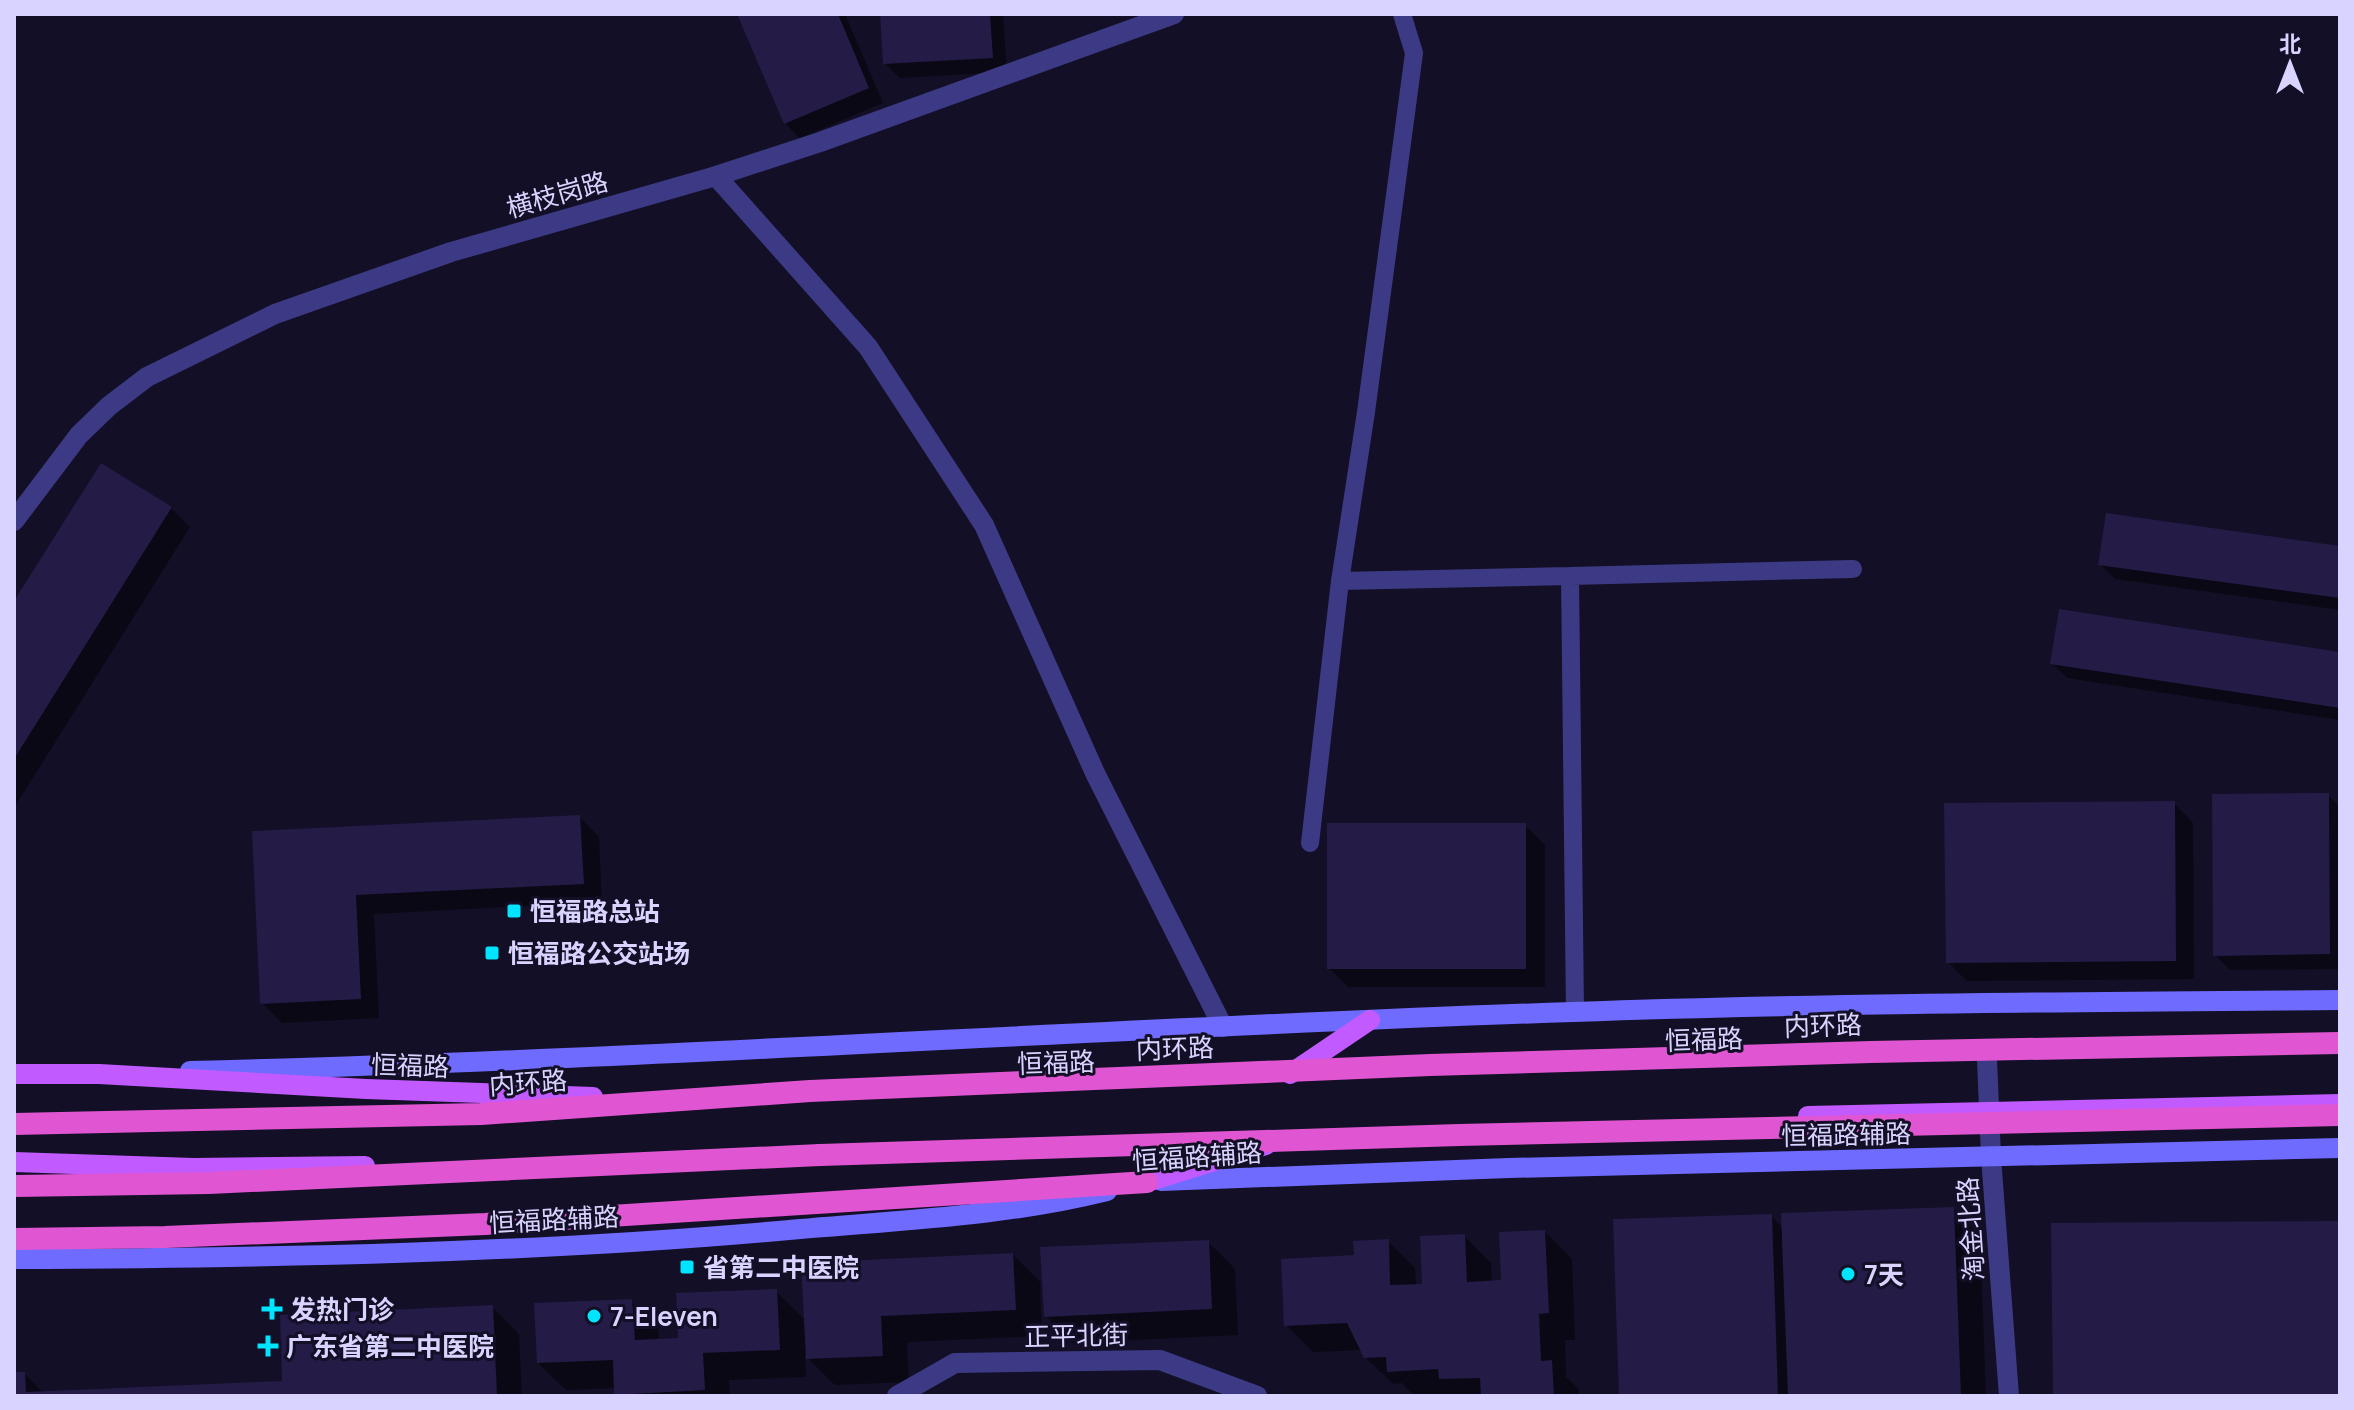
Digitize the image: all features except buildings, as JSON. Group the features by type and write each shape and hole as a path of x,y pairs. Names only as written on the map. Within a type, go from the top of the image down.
{"highway":[{"name":"内环路","path":"14,1124 481,1114 810,1091 1430,1065 2340,1043"},
{"path":"14,1186 209,1183 820,1155 1428,1136 2340,1115"},
{"path":"14,1239 165,1237 485,1224 1147,1182"}],"main road":[{"path":"99,1074 394,1067 1575,1012 2005,1002 2340,1000"},
{"path":"1283,1078 1370,1020"},
{"name":"恒福路","path":"14,1074 99,1074 366,1089 587,1097 867,1096 1283,1078 1987,1059 2340,1054"},
{"path":"14,1162 193,1168 495,1163 1313,1131 2340,1104"},
{"path":"1147,1182 1313,1131"},
{"name":"恒福路辅路","path":"14,1259 329,1254 712,1237 996,1211 1064,1202 1147,1182 1494,1168 2340,1148"}],"street":[{"name":"横枝岗路","path":"14,521 79,435 109,406 147,377 275,314 451,252 716,176 820,142 1174,14"},
{"path":"716,176 868,347 984,525 1095,773 1223,1027"},
{"name":"淘金北路","path":"1987,1059 2009,1396"},
{"name":"正平北街","path":"897,1396 955,1363 1160,1360 1257,1396"}],"lane":[{"path":"1310,843 1340,581 1414,53 1402,14"},
{"path":"1340,581 1853,569"},
{"path":"1570,576 1575,1012"}],"place":[{"name":"恒福路总站","path":"514,911"},
{"name":"恒福路公交站场","path":"492,953"},
{"name":"省第二中医院","path":"687,1267"},
{"name":"7天","path":"1848,1274"},
{"name":"发热门诊","path":"272,1309"},
{"name":"7-Eleven","path":"594,1316"},
{"name":"广东省第二中医院","path":"268,1346"}]}
